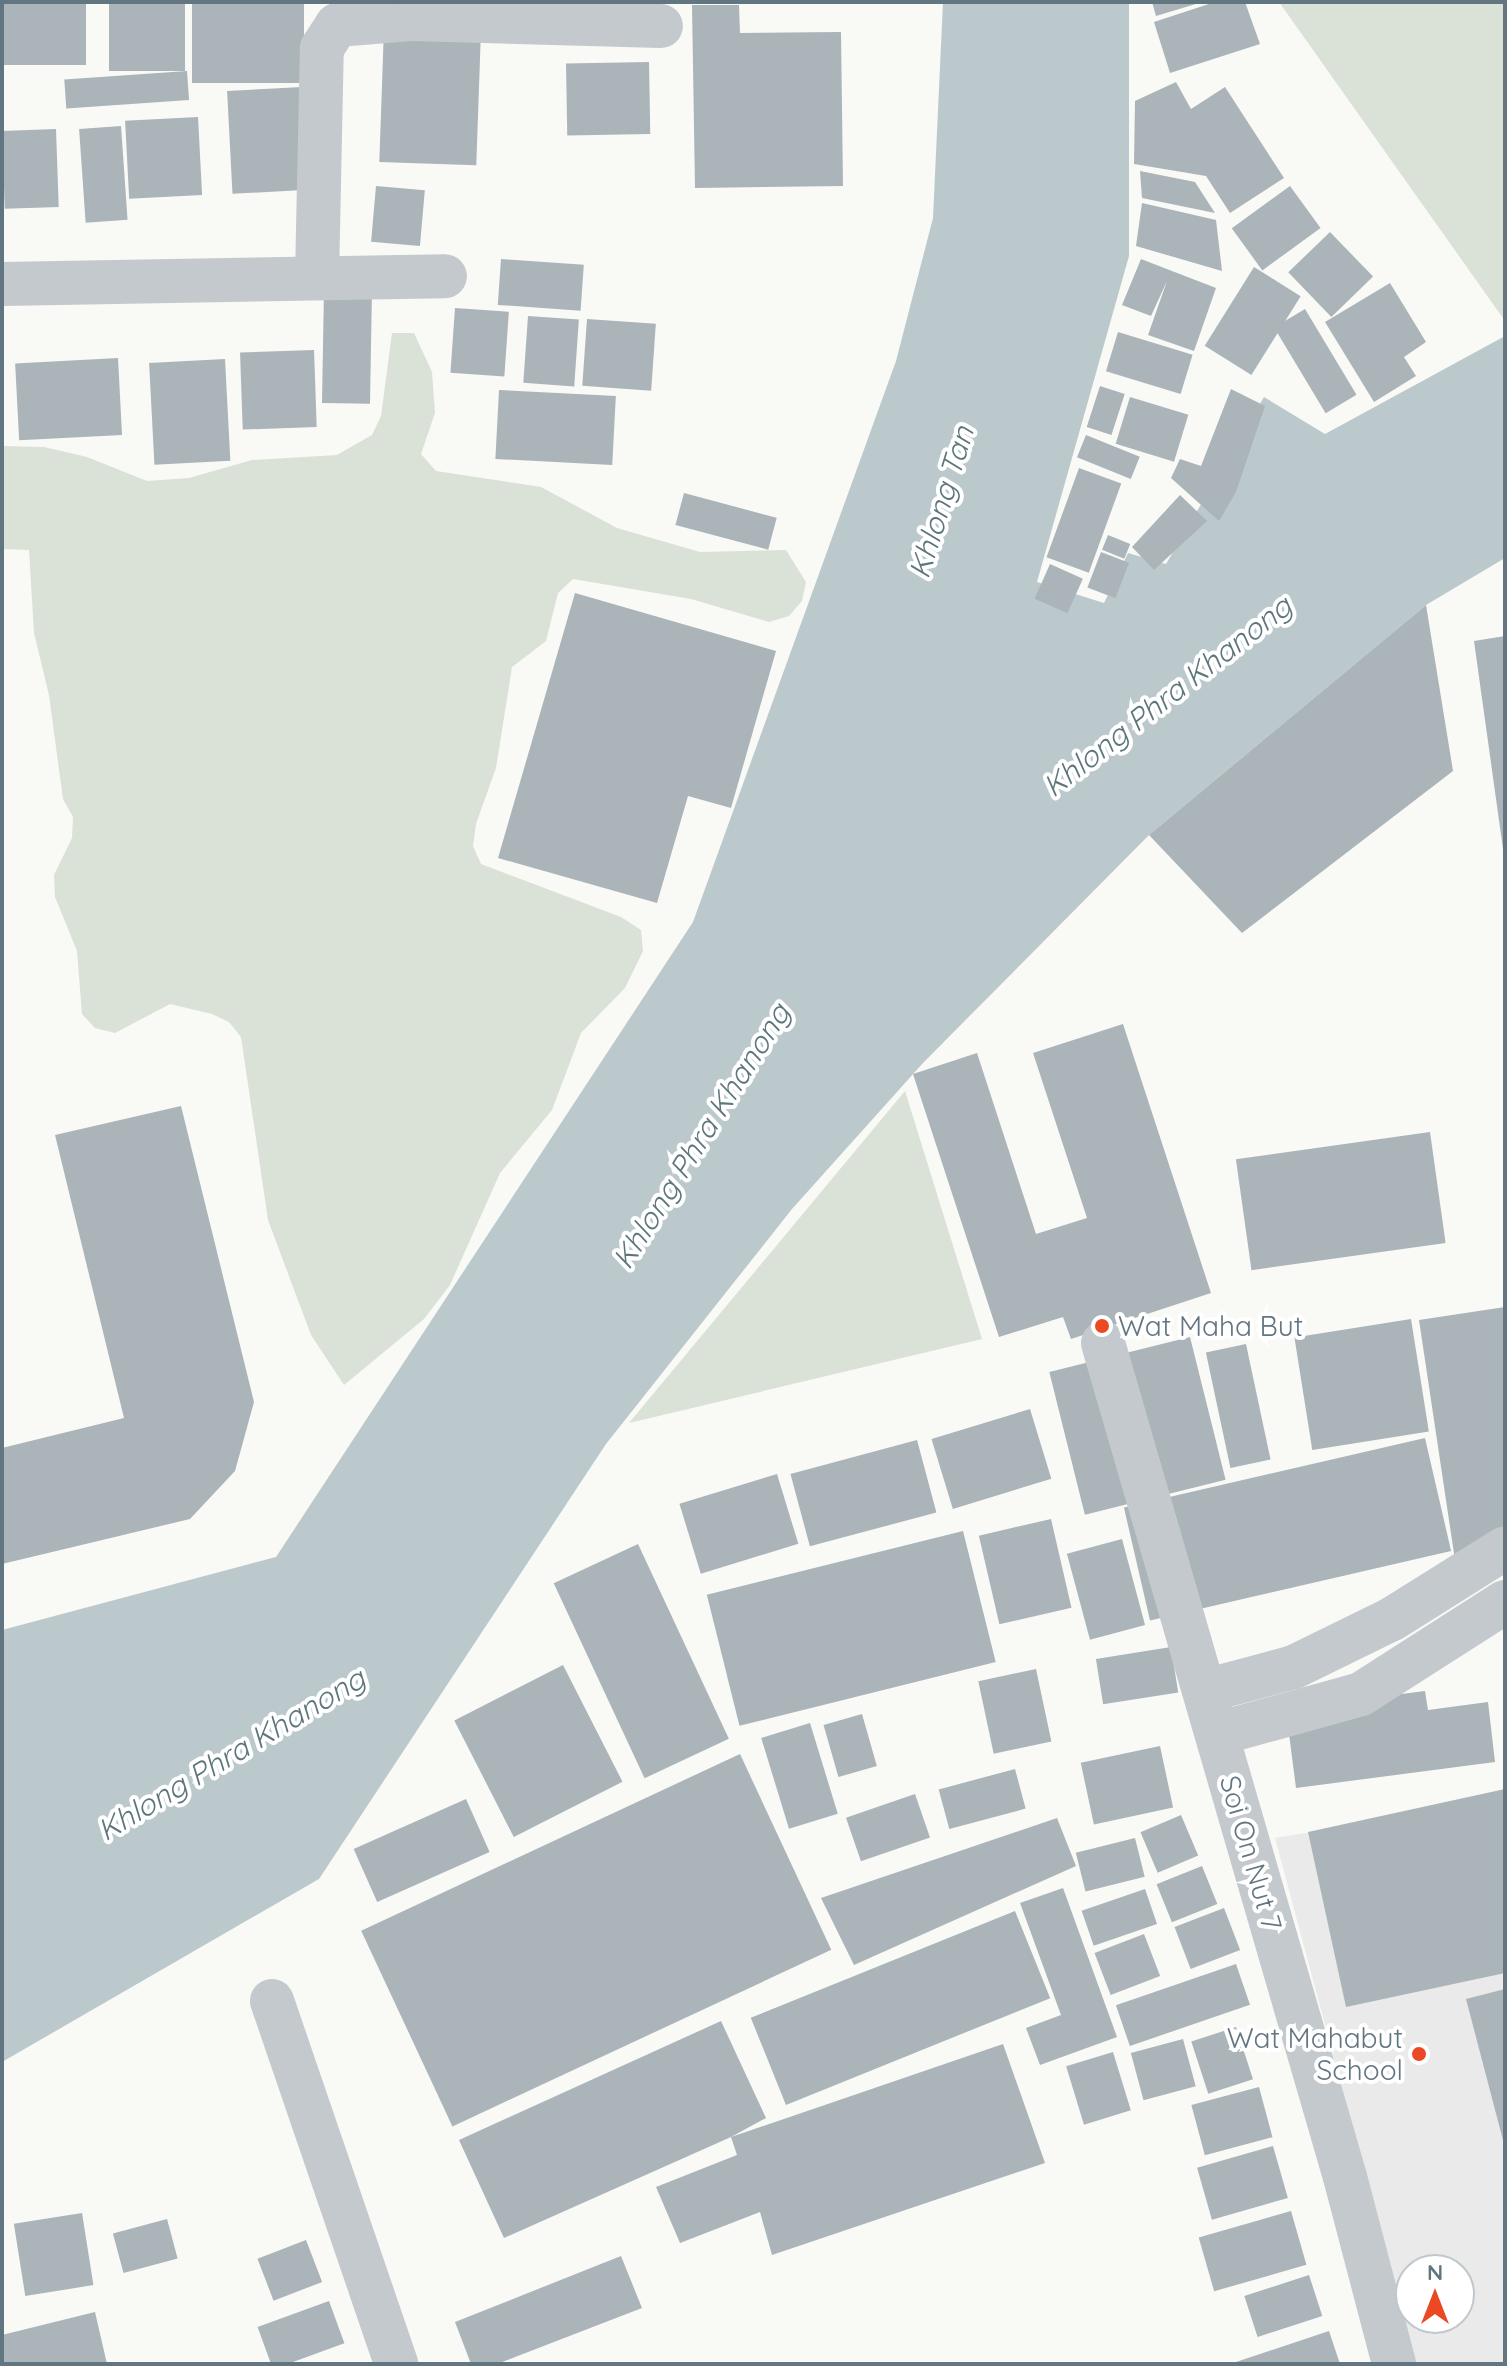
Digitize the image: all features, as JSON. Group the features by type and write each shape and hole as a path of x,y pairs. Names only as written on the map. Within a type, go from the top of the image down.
{"street":[{"path":"317,278 322,48 337,25 411,19 661,26"},
{"path":"2,284 445,276"},
{"name":"Soi On Nut 7","path":"1103,1343 1205,1691 1394,2364"},
{"path":"1205,1691 1294,1667 1392,1619 1505,1548"},
{"path":"1217,1734 1361,1694 1505,1602"},
{"path":"272,2001 396,2364"}],"shaded area":[{"path":"1279,2 1505,2 1505,321"},
{"path":"392,333 414,333 432,372 435,413 421,454 436,471 541,487 617,528 700,552 786,550 806,582 802,601 789,616 769,622 691,599 573,579 558,593 546,641 512,667 496,768 476,824 473,846 481,864 621,917 641,930 643,951 625,988 581,1033 552,1110 500,1173 450,1285 424,1319 344,1385 311,1335 268,1220 241,1037 229,1022 212,1014 170,1004 115,1033 95,1028 82,1014 77,951 55,897 54,875 72,838 73,817 63,799 49,695 34,633 29,550 2,549 2,446 44,447 87,457 147,481 189,478 252,460 337,455 372,435 381,416"},
{"path":"905,1091 982,1339 629,1423"},
{"name":"Wat Mahabut School","path":"1505,1800 1505,2364 1416,2364 1408,2334 1475,2334 1475,2254 1395,2254 1395,2286 1275,1838"}],"water":[{"path":"943,2 1129,2 1129,256 1037,582 1104,603 1128,553 1166,564 1264,397 1325,434 1505,336 1505,558 1426,605 1149,835 923,1063 792,1209 606,1444 319,1879 2,2062 2,1630 276,1557 693,922 896,361 933,218"}],"building":[{"path":"2,2 86,2 86,65 2,65"},
{"path":"109,2 185,2 185,71 109,71"},
{"path":"192,2 304,2 304,83 192,83"},
{"path":"1152,2 1199,2 1199,3 1156,16"},
{"path":"1215,2 1245,2 1260,44 1170,73 1154,22"},
{"path":"692,5 739,5 740,33 841,32 843,186 695,188"},
{"path":"384,28 481,31 476,165 379,162"},
{"path":"649,62 650,134 567,135 566,63"},
{"path":"187,71 189,100 66,109 64,80"},
{"path":"1176,82 1191,109 1225,87 1284,178 1230,213 1206,176 1134,164 1135,101"},
{"path":"302,87 307,190 232,194 227,91"},
{"path":"198,117 202,195 129,199 125,121"},
{"path":"121,126 128,220 86,223 79,129"},
{"path":"56,129 59,207 5,209 2,131"},
{"path":"1140,171 1195,182 1215,213 1142,198"},
{"path":"376,186 425,190 420,246 371,242"},
{"path":"1290,186 1321,228 1262,270 1232,228"},
{"path":"1142,203 1216,220 1222,271 1136,246"},
{"path":"1330,232 1373,277 1331,317 1288,272"},
{"path":"501,259 584,265 581,311 498,305"},
{"path":"1141,259 1216,288 1194,351 1148,335 1167,281 1151,316 1122,305"},
{"path":"1254,267 1301,296 1251,375 1205,346"},
{"path":"1390,283 1426,342 1404,357 1416,376 1374,402 1325,322"},
{"path":"324,288 372,289 370,404 322,403"},
{"path":"455,308 509,312 504,377 450,373"},
{"path":"1305,309 1357,395 1326,413 1274,328"},
{"path":"528,316 579,320 574,386 523,383"},
{"path":"587,319 656,324 651,391 582,386"},
{"path":"1118,332 1193,355 1181,394 1106,371"},
{"path":"314,350 317,427 243,430 240,353"},
{"path":"118,358 122,435 19,440 15,363"},
{"path":"225,359 230,461 154,465 149,363"},
{"path":"1100,386 1125,394 1111,435 1087,427"},
{"path":"1231,389 1265,406 1236,492 1219,521 1171,478 1180,459 1201,466"},
{"path":"499,390 616,396 612,465 495,459"},
{"path":"1130,397 1188,415 1174,462 1116,444"},
{"path":"1086,435 1140,457 1131,479 1077,457"},
{"path":"1079,468 1121,483 1089,573 1047,557"},
{"path":"684,493 777,518 768,550 675,525"},
{"path":"1180,495 1207,521 1154,570 1132,547"},
{"path":"1108,535 1130,544 1124,559 1102,550"},
{"path":"1101,552 1129,563 1115,598 1087,587"},
{"path":"1050,564 1083,579 1067,613 1035,599"},
{"path":"575,593 776,651 731,808 688,796 657,903 498,858"},
{"path":"1426,605 1453,771 1242,933 1149,835"},
{"path":"1505,636 1505,849 1503,849 1474,641"},
{"path":"1123,1024 1211,1293 1071,1339 1063,1317 999,1337 913,1074 977,1053 1036,1234 1087,1218 1033,1053"},
{"path":"181,1106 254,1402 235,1471 190,1519 2,1564 2,1448 124,1418 55,1135"},
{"path":"1430,1132 1446,1243 1251,1270 1236,1159"},
{"path":"1505,1307 1505,1552 1455,1560 1419,1320"},
{"path":"1411,1319 1429,1432 1312,1450 1294,1337"},
{"path":"1190,1337 1226,1480 1085,1515 1049,1372"},
{"path":"1246,1344 1271,1459 1230,1468 1206,1353"},
{"path":"1030,1409 1051,1479 953,1509 932,1439"},
{"path":"1425,1438 1451,1551 1150,1621 1124,1508"},
{"path":"917,1440 936,1512 810,1546 790,1474"},
{"path":"777,1474 798,1544 701,1574 679,1504"},
{"path":"1051,1519 1071,1608 999,1624 979,1536"},
{"path":"963,1531 996,1662 740,1726 707,1595"},
{"path":"1122,1539 1145,1625 1090,1640 1067,1554"},
{"path":"638,1544 729,1739 645,1778 554,1583"},
{"path":"1171,1647 1178,1692 1103,1704 1096,1659"},
{"path":"563,1665 622,1782 514,1837 454,1720"},
{"path":"1036,1669 1051,1741 994,1754 978,1681"},
{"path":"1425,1691 1428,1710 1488,1702 1495,1762 1296,1788 1288,1726 1355,1700"},
{"path":"862,1714 877,1766 838,1777 824,1725"},
{"path":"810,1723 838,1814 789,1829 761,1738"},
{"path":"1160,1746 1173,1808 1094,1824 1081,1763"},
{"path":"740,1754 831,1950 452,2126 361,1931"},
{"path":"1015,1769 1026,1809 949,1829 939,1789"},
{"path":"1505,1789 1505,1973 1346,2007 1308,1832"},
{"path":"915,1794 930,1837 861,1861 846,1818"},
{"path":"466,1799 490,1852 377,1902 354,1849"},
{"path":"1181,1815 1198,1856 1158,1873 1140,1832"},
{"path":"1057,1818 1076,1866 854,1965 821,1898"},
{"path":"1135,1838 1145,1877 1085,1892 1076,1853"},
{"path":"1202,1866 1217,1904 1172,1922 1157,1884"},
{"path":"1063,1888 1117,2037 1040,2065 1026,2028 1061,2015 1020,1903"},
{"path":"1145,1889 1157,1924 1094,1946 1082,1911"},
{"path":"1224,1908 1240,1950 1191,1969 1175,1927"},
{"path":"1015,1911 1050,1998 786,2105 751,2018"},
{"path":"1144,1934 1160,1976 1111,1995 1095,1953"},
{"path":"1236,1964 1250,2005 1130,2046 1116,2005"},
{"path":"1505,1989 1505,2144 1504,2144 1466,1999"},
{"path":"721,2021 766,2118 731,2137 504,2238 459,2140"},
{"path":"1236,2027 1253,2079 1208,2094 1191,2042"},
{"path":"1183,2039 1196,2086 1144,2100 1131,2053"},
{"path":"1003,2044 1045,2163 772,2255 760,2212 680,2243 656,2187 737,2155 731,2137"},
{"path":"1113,2052 1131,2110 1084,2125 1066,2066"},
{"path":"1259,2087 1272,2137 1205,2155 1191,2105"},
{"path":"1273,2146 1288,2198 1212,2220 1197,2168"},
{"path":"1291,2211 1306,2265 1214,2291 1199,2237"},
{"path":"82,2213 93,2285 25,2296 14,2224"},
{"path":"167,2219 178,2259 124,2273 113,2233"},
{"path":"306,2240 322,2282 274,2301 257,2259"},
{"path":"621,2256 642,2308 497,2364 471,2364 455,2322"},
{"path":"1309,2275 1322,2316 1258,2337 1244,2296"},
{"path":"329,2301 344,2343 287,2364 271,2364 258,2327"},
{"path":"95,2312 107,2364 2,2364 2,2335"},
{"path":"1329,2331 1340,2364 1233,2364 1233,2363"}],"place":[{"name":"Wat Maha But","path":"1102,1326"},
{"name":"Wat Mahabut School","path":"1419,2054"}],"water label":[{"name":"Khlong Tan","path":"941,502"},
{"name":"Khlong Phra Khanong","path":"1167,696"},
{"name":"Khlong Phra Khanong","path":"701,1136"},
{"name":"Khlong Phra Khanong","path":"231,1754"}]}
